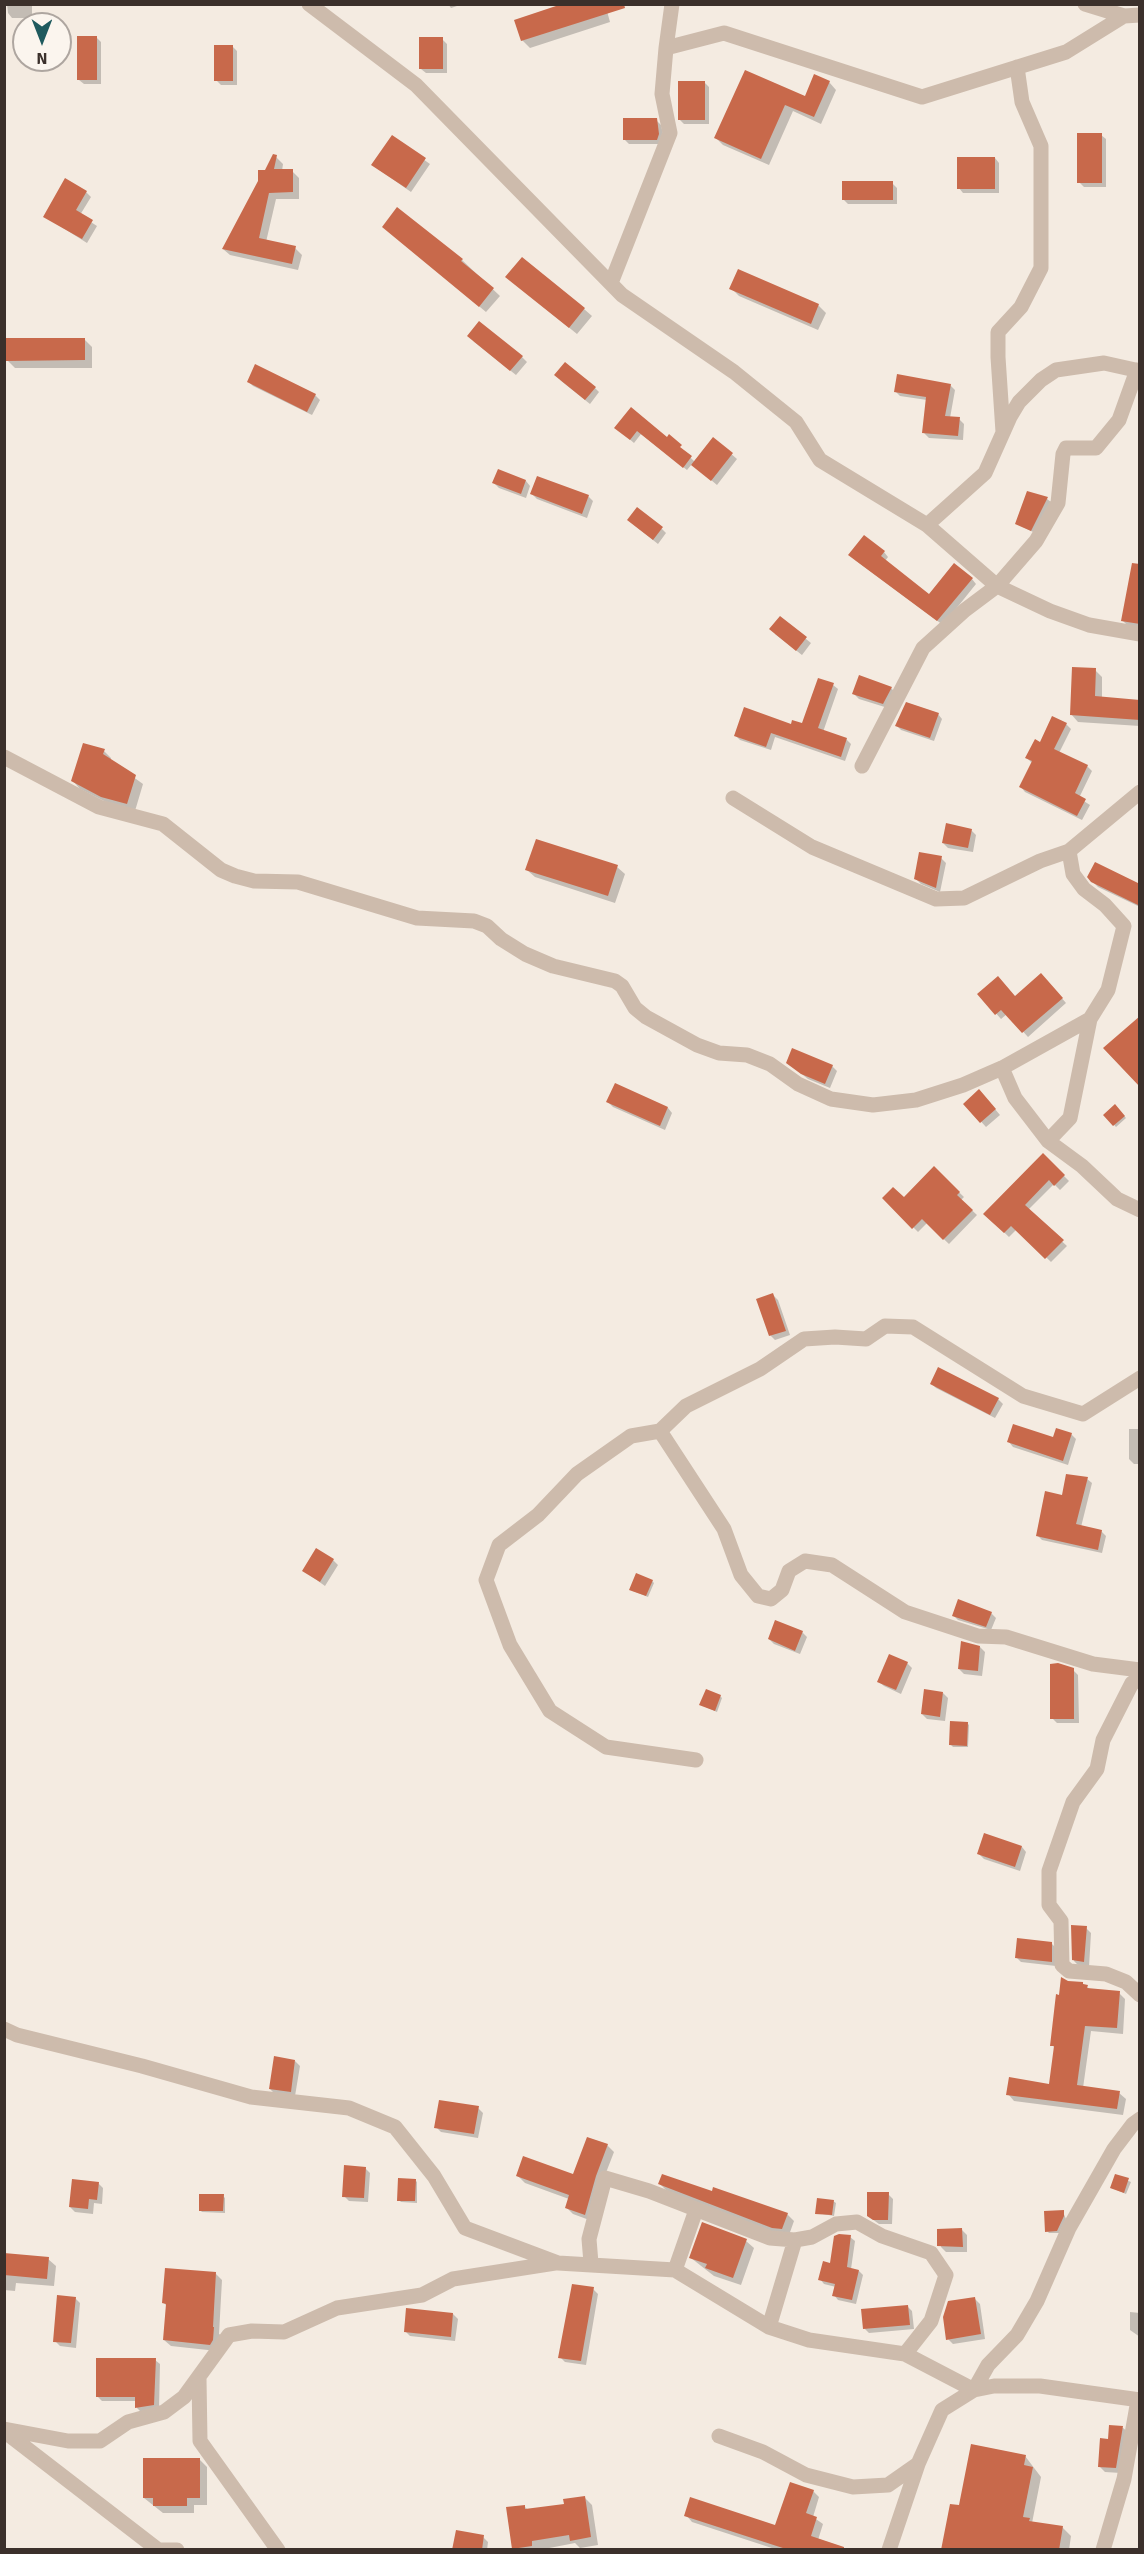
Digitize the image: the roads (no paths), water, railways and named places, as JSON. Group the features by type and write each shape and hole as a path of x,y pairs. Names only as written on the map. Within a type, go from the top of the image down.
{"street":[{"path":"309,4 416,85 622,295 734,372 796,422 820,460 927,525 997,586 1050,611 1089,625 1140,634"},
{"path":"610,284 670,133 662,94 672,4"},
{"path":"1085,4 1132,16"},
{"path":"666,48 724,33 922,96 1066,52 1132,16"},
{"path":"1003,432 998,332 1021,307 1041,268 1041,146 1022,102 1017,67"},
{"path":"862,766 923,648 965,610 997,586 1036,542 1058,503 1063,454 1066,447 1096,447 1119,420 1138,370 1104,363 1056,370 1041,380 1019,402 985,473 927,525"},
{"path":"4,757 99,807 164,824 221,870 235,876 254,881 298,882 417,918 462,920 487,926 501,939 553,966 615,981 622,986 635,1008 646,1017 697,1045 719,1053 747,1055 770,1064 798,1084 831,1099 873,1105 916,1100 963,1085 1002,1068 1090,1019"},
{"path":"733,798 812,847 936,899 963,898 1040,861 1069,851 1140,792"},
{"path":"1048,1141 1070,1118 1090,1019 1108,990 1124,926 1105,904 1084,889 1073,874 1069,851"},
{"path":"1002,1068 1015,1098 1048,1141 1082,1166 1117,1199 1140,1210"},
{"path":"696,1760 606,1748 550,1711 510,1645 486,1580 499,1545 538,1515 577,1474 631,1436 660,1431 686,1406 760,1369 804,1339 836,1337 866,1339 885,1326 913,1327 1023,1396 1083,1414 1140,1378"},
{"path":"660,1431 724,1529 741,1575 758,1596 771,1599 782,1590 789,1571 805,1561 832,1565 905,1612 978,1636 1006,1638 1094,1664 1140,1670"},
{"path":"1140,1680 1132,1683 1104,1740 1097,1769 1073,1802 1049,1871 1049,1905 1061,1921 1062,1965 1069,1971 1106,1974 1126,1982 1140,1995"},
{"path":"4,2028 17,2035 142,2066 251,2097 349,2108 358,2111 394,2127 434,2176 465,2228 558,2263"},
{"path":"974,2390 988,2365 1017,2335 1037,2301 1069,2228 1114,2149 1136,2122 1140,2107"},
{"path":"591,2264 588,2239 605,2178 649,2191 770,2238 795,2240 812,2237 836,2224 857,2222 882,2236 931,2253 946,2275 931,2321 905,2355"},
{"path":"675,2270 696,2210"},
{"path":"769,2327 795,2240"},
{"path":"4,2430 68,2441 100,2441 128,2422 164,2412 184,2397 229,2335 252,2331 284,2332 337,2308 422,2295 453,2279 558,2263 675,2270 769,2327 809,2340 905,2355 974,2390"},
{"path":"199,2378 200,2441 278,2550"},
{"path":"889,2550 918,2464 942,2410 974,2390 994,2386 1040,2386 1139,2400 1124,2479 1103,2550"},
{"path":"4,2430 157,2549 177,2550"},
{"path":"719,2436 763,2452 806,2475 853,2487 888,2485 918,2464"}]}
